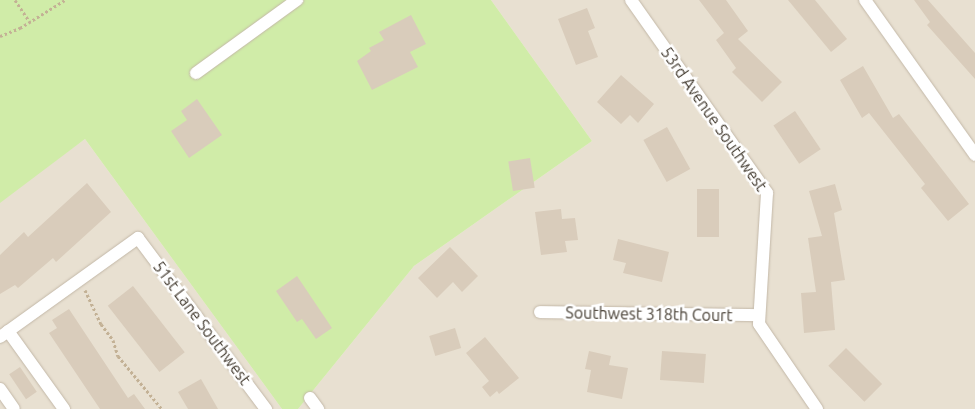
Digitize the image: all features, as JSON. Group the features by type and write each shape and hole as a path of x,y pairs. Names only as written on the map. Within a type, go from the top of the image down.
{"street":[{"path":"196,73 297,0"},
{"name":"53rd Avenue Southwest","path":"631,0 767,193 759,315 766,338 817,409"},
{"path":"866,0 975,155"},
{"name":"51st Lane Southwest","path":"78,281 138,238 266,409"},
{"path":"64,409 4,334 78,281"},
{"name":"Southwest 318th Court","path":"540,312 759,315"},
{"path":"0,389 14,409"}],"path":[{"path":"16,0 30,22"},
{"path":"0,36 30,22 64,0"},
{"path":"78,281 93,302 101,324 113,340 118,356 162,409"}],"shaded area":[{"path":"491,0 975,0 975,409 298,409 414,266 592,141"},
{"path":"85,139 282,409 0,409 0,200"}],"green space":[{"path":"0,0 491,0 592,141 414,266 298,409 282,409 85,139 0,203"}],"building":[{"path":"699,0 726,0 748,31 738,39 782,82 762,102 732,72 736,68 716,40 724,33"},
{"path":"788,0 815,0 847,39 831,52"},
{"path":"914,0 928,0 975,53 975,79 927,25 930,22"},
{"path":"587,8 595,28 588,31 598,57 576,65 558,19"},
{"path":"411,15 426,44 410,52 418,67 372,90 357,61 371,51 369,48 384,40 379,32"},
{"path":"863,66 893,118 899,114 969,204 948,221 921,188 925,184 869,113 862,118 840,80"},
{"path":"621,75 654,104 638,123 630,115 621,124 597,102"},
{"path":"197,99 222,135 189,158 171,131 187,120 181,111"},
{"path":"795,111 821,149 799,164 773,126"},
{"path":"667,127 690,169 667,182 643,140"},
{"path":"530,158 535,188 513,191 508,161"},
{"path":"87,183 111,212 56,262 53,258 18,288 15,285 0,294 0,255 24,232 28,237"},
{"path":"835,184 842,210 834,213 845,280 831,282 835,330 804,333 801,293 816,292 808,238 822,236 809,191"},
{"path":"697,189 719,189 719,237 697,237"},
{"path":"561,209 562,219 575,218 578,240 565,241 567,252 541,255 535,212"},
{"path":"618,239 669,252 662,282 623,273 626,263 613,260"},
{"path":"450,247 478,276 462,292 453,282 437,298 418,278"},
{"path":"297,276 332,328 316,339 302,319 297,322 276,291"},
{"path":"133,286 185,352 159,372 108,306"},
{"path":"69,309 128,398 134,394 145,409 100,409 49,333 57,328 52,320"},
{"path":"455,328 461,348 435,356 429,336"},
{"path":"485,337 519,378 499,394 497,391 490,397 482,387 489,381 466,353"},
{"path":"846,348 882,384 864,402 828,366"},
{"path":"589,351 611,356 609,365 628,368 622,399 587,392 591,370 585,369"},
{"path":"662,351 706,354 704,383 660,380"},
{"path":"20,367 37,392 26,399 9,374"},
{"path":"201,379 218,409 188,409 178,392"}]}
